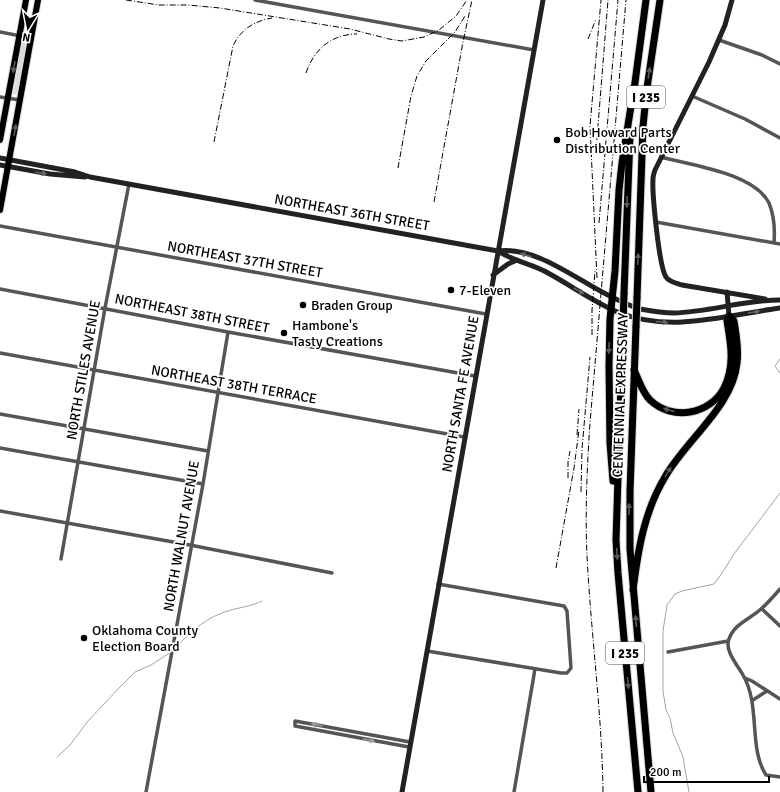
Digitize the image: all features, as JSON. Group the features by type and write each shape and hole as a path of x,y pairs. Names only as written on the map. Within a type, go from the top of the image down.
{"highway":[{"name":"CENTENNIAL EXPRESSWAY","path":"638,792 618,573 616,515 630,142 634,87 646,0"},
{"name":"CENTENNIAL EXPRESSWAY","path":"651,792 633,590 629,521 644,113 660,0"},
{"path":"616,515 610,428 609,348 619,190 634,87"},
{"path":"633,590 639,548 644,527 659,487 676,460 719,406 733,382 738,353 734,321 729,316 727,321 732,356 729,373 724,388 709,405 696,411 686,413 675,412 663,408 657,405 648,396 642,388 634,370"}],"main road":[{"path":"0,140 26,0"},
{"path":"0,210 38,0"},
{"name":"NORTH SANTA FE AVENUE","path":"402,792 542,0"},
{"path":"732,0 719,40 655,170 653,179 656,222 662,264 666,277 677,284 770,300"},
{"name":"NORTHEAST 36TH STREET","path":"0,158 75,172 90,177 498,252 508,250 539,258 612,298"},
{"name":"NORTHEAST 36TH STREET","path":"0,165 50,174 90,177"},
{"path":"498,252 507,258 517,260 547,273 611,309 622,314 641,319 666,322 683,322 780,308"},
{"path":"493,275 508,264 517,260"},
{"path":"727,292 729,316"},
{"path":"612,298 639,308 666,312 681,312 770,300 780,300"}],"street":[{"path":"255,0 273,2 534,50"},
{"path":"0,32 31,38"},
{"path":"719,40 762,55 780,64"},
{"path":"692,96 745,119 780,138"},
{"path":"0,97 20,100"},
{"path":"661,157 719,171 755,188 765,198 771,210 773,216 774,243"},
{"name":"NORTH STILES AVENUE","path":"61,559 105,308 129,184"},
{"path":"656,222 780,244"},
{"name":"NORTHEAST 37TH STREET","path":"0,226 486,314"},
{"name":"NORTHEAST 38TH STREET","path":"0,289 228,332 475,376"},
{"name":"NORTH WALNUT AVENUE","path":"146,792 190,545 203,484 228,332"},
{"name":"NORTHEAST 38TH TERRACE","path":"0,353 464,437"},
{"path":"0,414 208,451"},
{"path":"0,448 203,484"},
{"path":"0,511 190,545 332,573"},
{"path":"427,650 561,674 569,672 572,663 567,613 565,607 438,584"},
{"path":"780,589 762,609 735,628 728,641 729,651 745,678 753,700 758,757 761,768 766,775 780,777"},
{"path":"762,609 780,626"},
{"path":"668,652 728,641"},
{"path":"514,792 536,669"},
{"path":"745,678 780,699"},
{"path":"753,700 767,691"},
{"path":"295,721 410,745 295,726 295,721"}],"shaded area":[{"path":"24,42 27,45 17,94 14,95 13,93 21,44"}],"waterway":[{"path":"780,359 775,366 780,373"},
{"path":"689,792 683,757 673,733 670,718 666,710 663,691 663,631 667,605 675,594 714,584 734,554 780,493"},
{"path":"175,648 200,625 214,616 262,601"},
{"path":"57,757 70,745 88,721 135,672 151,665 171,652"}],"railway":[{"path":"126,0 159,5 188,5 220,8 350,29 402,41 424,37 439,30 456,16 467,0"},
{"path":"434,202 472,0"},
{"path":"597,278 590,126 601,0"},
{"path":"596,151 608,0"},
{"path":"599,223 618,0"},
{"path":"603,792 601,733 591,615 586,523 590,423 626,0"},
{"path":"398,168 411,96 417,76 426,61 455,32 465,16"},
{"path":"214,142 233,46 236,40 248,27 259,21 272,18"},
{"path":"588,39 596,19"},
{"path":"306,73 309,64 325,44 340,37 357,34"},
{"path":"592,335 595,271"},
{"path":"581,492 582,449 590,357"},
{"path":"577,435 579,409"},
{"path":"556,568 574,468 579,430"},
{"path":"568,478 570,451"}],"place":[{"name":"Bob Howard Parts Distribution Center","path":"557,140"},
{"name":"7-Eleven","path":"451,290"},
{"name":"Braden Group","path":"303,305"},
{"name":"Hambone's Tasty Creations","path":"284,333"},
{"name":"Oklahoma County Election Board","path":"84,638"}]}
